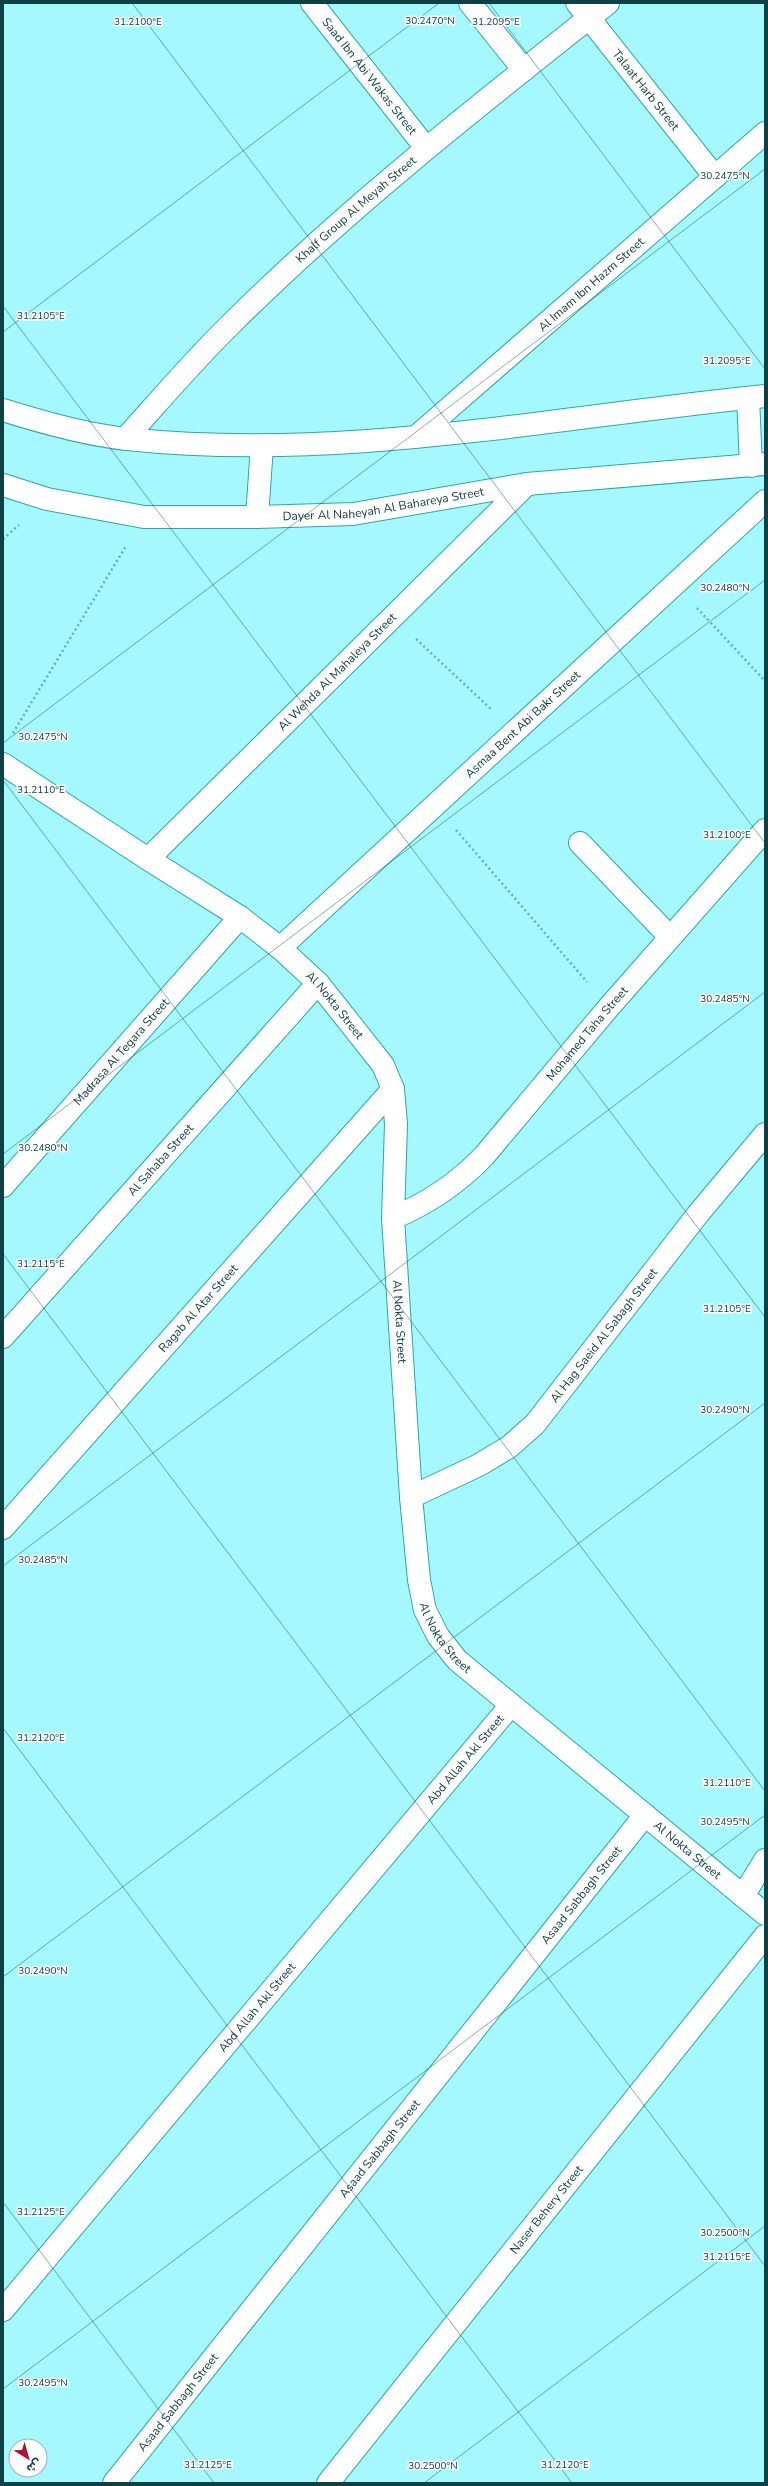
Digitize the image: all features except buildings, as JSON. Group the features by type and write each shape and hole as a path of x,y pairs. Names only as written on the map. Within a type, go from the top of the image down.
{"street":[{"path":"470,3 524,70"},
{"name":"Khalf Group Al Meyah Street","path":"125,439 231,324 313,247 426,148 524,70 583,11 608,3"},
{"name":"Saad Ibn Abi Wakas Street","path":"314,4 426,148"},
{"name":"Talaat Harb Street","path":"583,11 715,176"},
{"name":"Al Imam Ibn Hazm Street","path":"417,436 765,133"},
{"path":"3,410 33,419 125,439 262,446 480,431 756,397 758,465"},
{"path":"257,517 262,446"},
{"name":"Dayer Al Naheyah Al Bahareya Street","path":"3,485 47,499 144,517 257,517 353,514 526,484 758,465"},
{"name":"Al Wehda Al Mahaleya Street","path":"148,860 526,484"},
{"name":"Asmaa Bent Abi Bakr Street","path":"280,948 765,501"},
{"name":"Al Nokta Street","path":"3,764 148,860 240,917 280,948 318,983 384,1065 393,1089 396,1124 393,1218 410,1497 419,1580 425,1610 435,1630 457,1660 765,1914"},
{"name":"Mohamed Taha Street","path":"393,1218 435,1198 469,1172 609,1007 765,830"},
{"path":"580,843 670,937"},
{"name":"Madrasa Al Tegara Street","path":"3,1186 240,917"},
{"name":"Al Sahaba Street","path":"3,1337 318,983"},
{"name":"Ragab Al Atar Street","path":"3,1528 393,1089"},
{"name":"Al Hag Saeid Al Sabagh Street","path":"410,1497 479,1465 509,1447 535,1424 698,1214 765,1134"},
{"name":"Abd Allah Akl Street","path":"3,2310 511,1705"},
{"name":"Asaad Sabbagh Street","path":"114,2483 645,1815"},
{"path":"743,1896 765,1860"},
{"name":"Naser Behery Street","path":"328,2483 765,1936"}],"path":[{"path":"11,735 144,517"},
{"path":"675,584 765,681"},
{"path":"392,617 515,732"},
{"path":"434,806 609,1007"}]}
